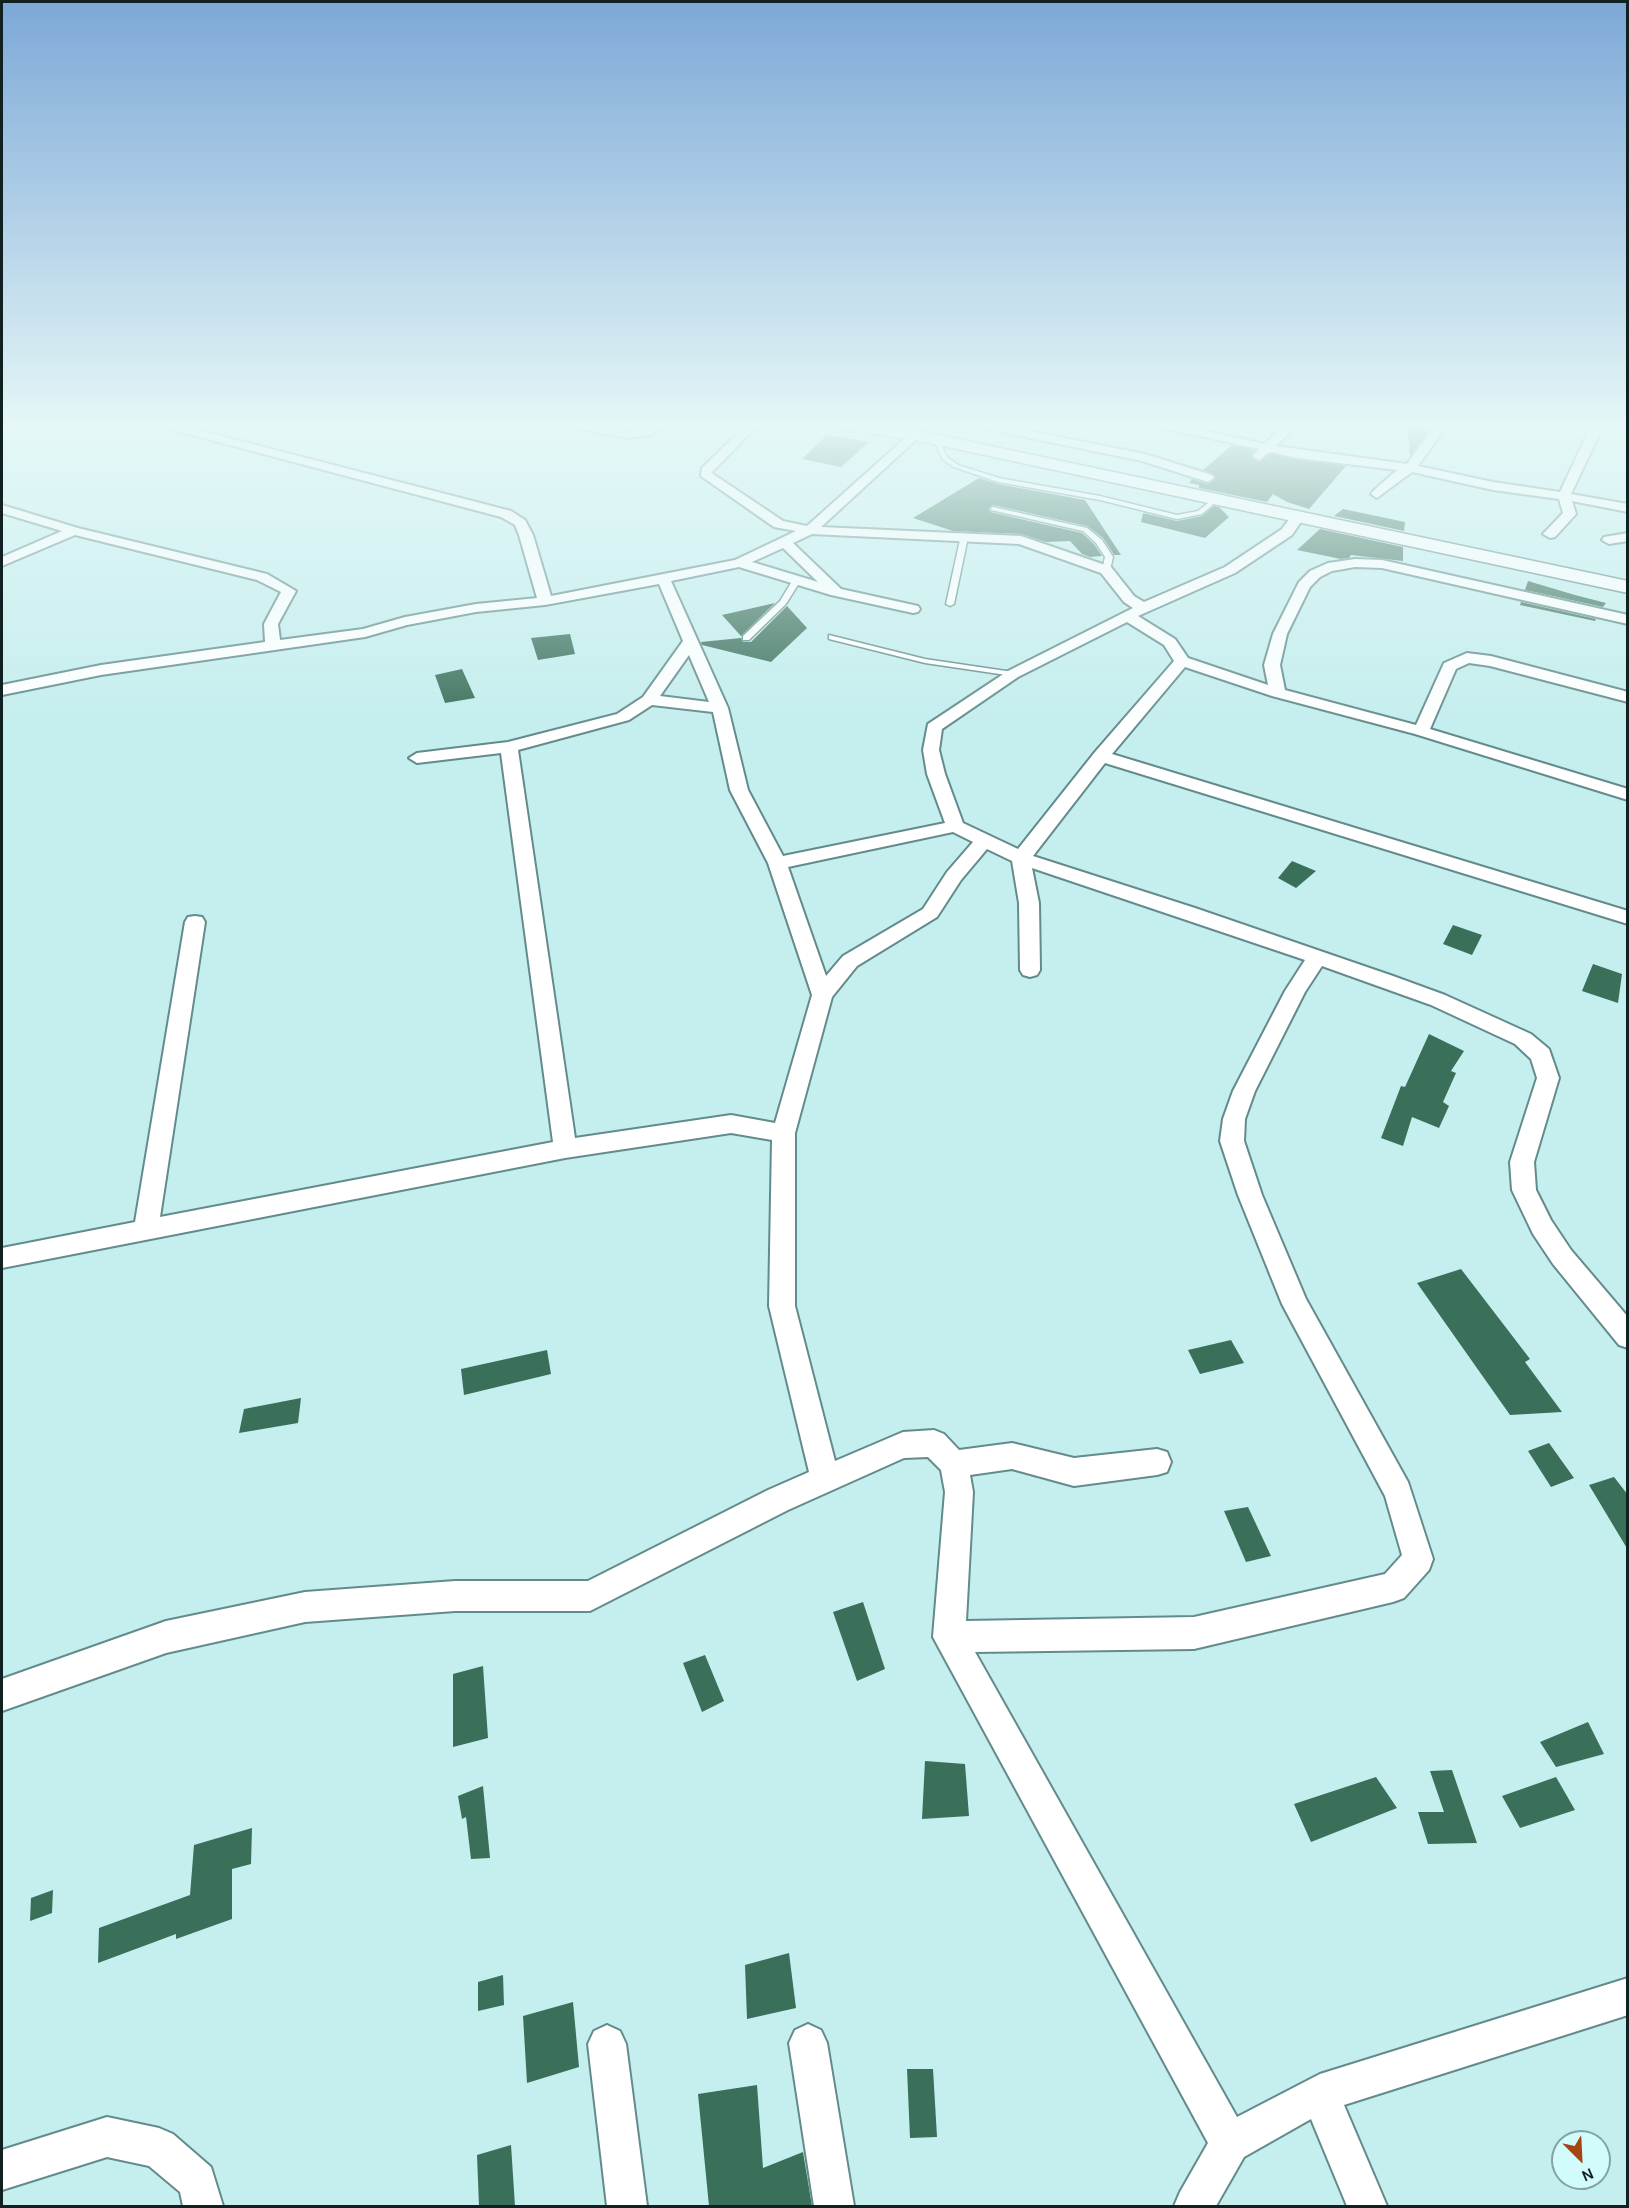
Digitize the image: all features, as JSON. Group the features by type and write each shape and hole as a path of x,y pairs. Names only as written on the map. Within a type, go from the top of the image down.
{"street":[{"path":"61,527 262,577 289,591 271,624 273,645"},
{"path":"522,527 545,601"},
{"path":"795,527 810,530 1021,540 1106,570 1129,599 1143,608"},
{"path":"2,690 101,670 365,633 405,621 476,608 545,601 739,563 813,527"},
{"path":"955,826 936,774 931,750 934,727 1013,674 1143,608 1230,570 1287,532 1291,527"},
{"path":"1345,527 1628,587"},
{"path":"1550,534 1557,527"},
{"path":"2,562 74,531"},
{"path":"1609,540 1628,537"},
{"path":"785,542 836,592"},
{"path":"739,563 836,592 913,609"},
{"path":"1278,693 1272,665 1280,634 1304,585 1315,574 1328,567 1355,563 1382,564 1628,620"},
{"path":"663,578 720,708 739,790 777,863 822,995"},
{"path":"1127,616 1170,642 1182,662 1278,693 1421,731 1628,795"},
{"path":"417,758 510,747 623,717 649,700 691,641"},
{"path":"1421,731 1449,666 1467,658 1491,661 1628,697"},
{"path":"1030,970 1029,903 1021,858 1101,756 1182,662"},
{"path":"649,700 720,708"},
{"path":"510,747 566,1149"},
{"path":"1101,756 1628,918"},
{"path":"777,863 955,826 1021,858 1188,912 1438,1000 1523,1039 1541,1055 1548,1078 1522,1162 1524,1190 1542,1227 1562,1257 1628,1336"},
{"path":"825,1479 782,1306 784,1133 822,995 850,961 930,913 954,876 985,840"},
{"path":"146,1232 195,922"},
{"path":"949,1637 1194,1633 1393,1587 1418,1559 1398,1492 1295,1304 1240,1170 1232,1141 1234,1119 1244,1091 1295,991 1317,957"},
{"path":"2,1258 566,1149 731,1124 784,1133"},
{"path":"2,1695 166,1637 305,1607 455,1596 590,1596 778,1500 903,1444 934,1443 954,1464 959,1492 949,1637 1230,2143"},
{"path":"954,1464 1012,1456 1074,1472 1156,1462"},
{"path":"1194,2206 1230,2143 1320,2093 1628,1996"},
{"path":"808,2043 834,2206"},
{"path":"607,2044 627,2206"},
{"path":"1320,2093 1367,2206"},
{"path":"2,2170 106,2137 159,2148 197,2181 203,2206"}],"lane":[{"path":"1076,527 1085,529 1100,542 1109,557 1106,570"},
{"path":"950,604 964,537"},
{"path":"746,638 783,602 797,580"},
{"path":"832,637 925,661 1013,674"}],"building":[{"path":"941,527 1056,527 1082,533 1094,544 1102,556 1090,557 1082,554 1070,541 1046,542 1021,534 953,531"},
{"path":"1088,527 1103,527 1121,555 1114,555 1103,538"},
{"path":"1161,527 1218,527 1205,538"},
{"path":"1386,527 1404,527 1404,531"},
{"path":"1320,529 1403,547 1403,561 1351,555 1349,558 1341,559 1297,550"},
{"path":"1528,581 1606,603 1603,607 1525,590"},
{"path":"1521,602 1596,619 1595,621 1520,605"},
{"path":"775,603 741,636 722,615"},
{"path":"787,606 807,628 771,662 702,645 701,642 741,638 743,642 751,642"},
{"path":"570,634 575,654 538,660 531,638"},
{"path":"462,669 475,698 445,703 435,675"},
{"path":"1292,861 1316,871 1296,888 1278,878"},
{"path":"1453,925 1482,935 1472,955 1443,944"},
{"path":"1593,964 1622,974 1618,1003 1582,991"},
{"path":"1429,1034 1464,1051 1451,1071 1456,1073 1443,1102 1449,1106 1439,1128 1412,1117 1403,1146 1381,1138 1401,1086 1405,1087"},
{"path":"1461,1269 1530,1359 1525,1362 1562,1412 1510,1415 1417,1283"},
{"path":"1231,1340 1244,1363 1200,1374 1188,1350"},
{"path":"547,1350 551,1374 464,1395 461,1369"},
{"path":"301,1398 298,1423 239,1433 244,1409"},
{"path":"1549,1443 1574,1478 1551,1487 1528,1451"},
{"path":"1614,1477 1628,1495 1628,1550 1589,1485"},
{"path":"1248,1507 1271,1556 1246,1562 1224,1511"},
{"path":"863,1602 885,1669 857,1681 833,1612"},
{"path":"705,1655 724,1701 702,1712 683,1663"},
{"path":"483,1666 488,1738 453,1747 453,1674"},
{"path":"1588,1722 1604,1754 1556,1767 1540,1742"},
{"path":"925,1761 965,1764 969,1816 922,1819"},
{"path":"1452,1770 1477,1843 1428,1844 1418,1812 1444,1812 1430,1771"},
{"path":"1376,1777 1397,1808 1311,1842 1294,1804"},
{"path":"1556,1777 1575,1810 1520,1828 1502,1796"},
{"path":"483,1786 490,1858 471,1859 466,1817 462,1819 458,1796"},
{"path":"252,1828 251,1864 232,1869 232,1919 176,1939 176,1934 98,1963 99,1928 190,1895 194,1845"},
{"path":"53,1890 52,1913 30,1921 31,1898"},
{"path":"789,1953 796,2008 747,2019 745,1965"},
{"path":"503,1975 504,2005 478,2011 478,1982"},
{"path":"573,2002 579,2067 527,2083 523,2016"},
{"path":"907,2069 933,2069 937,2137 910,2138"},
{"path":"757,2085 763,2168 803,2152 812,2206 709,2206 698,2094"},
{"path":"511,2145 515,2206 479,2206 477,2155"}]}
